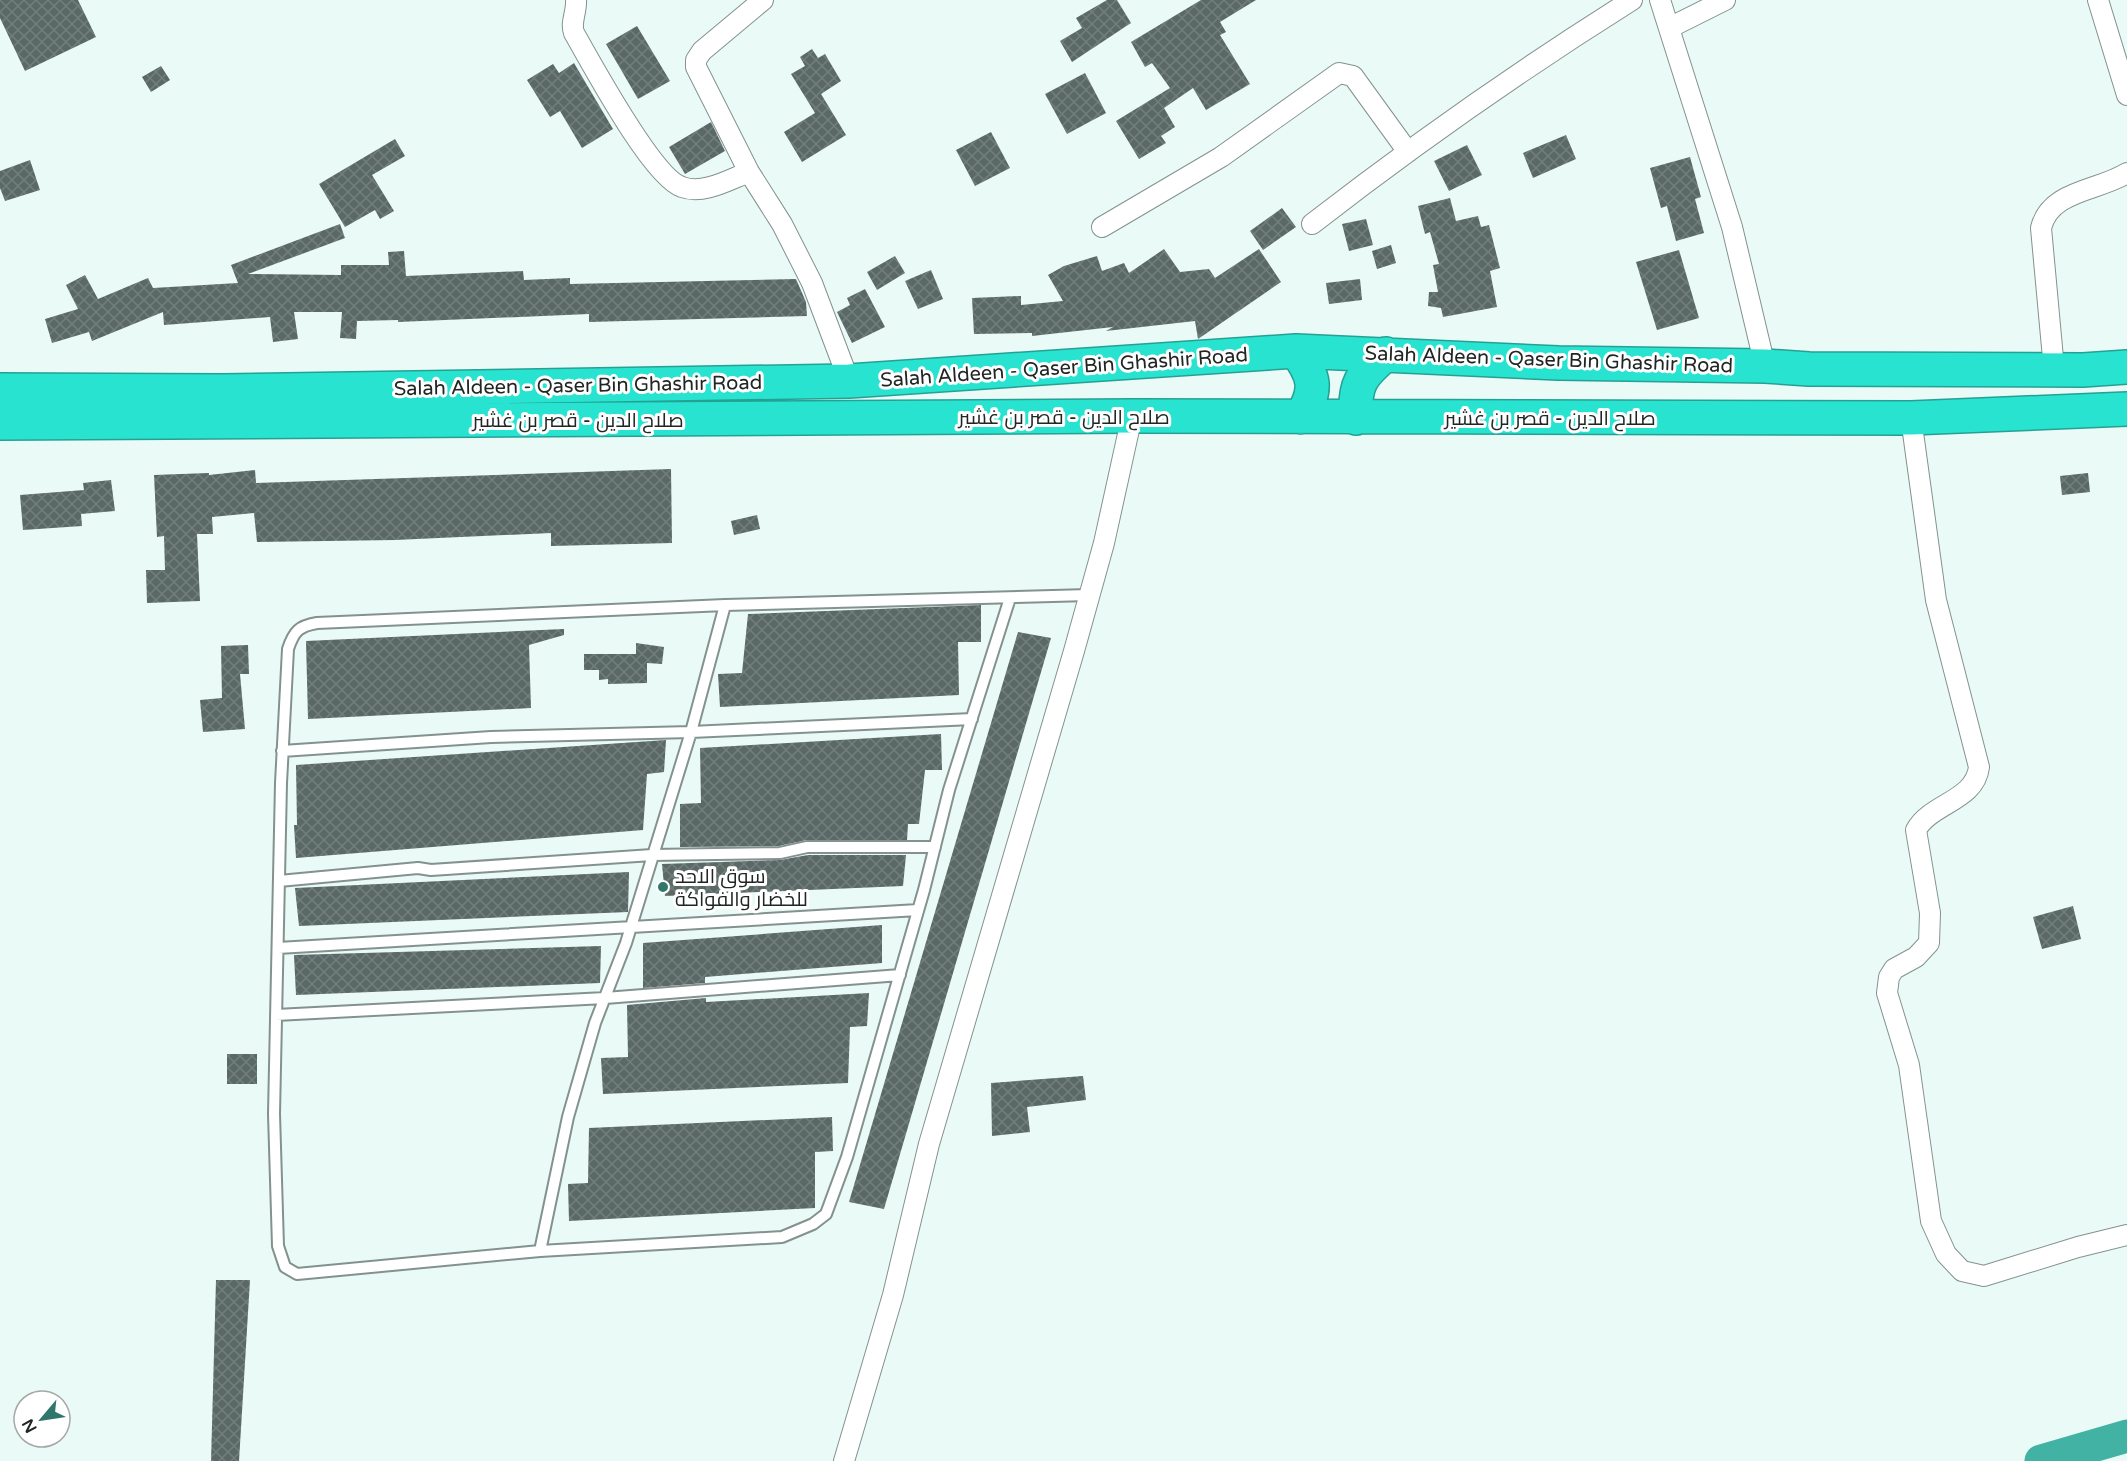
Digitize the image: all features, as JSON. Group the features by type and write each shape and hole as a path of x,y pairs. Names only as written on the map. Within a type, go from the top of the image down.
{"highway":[{"name":"Salah Aldeen - Qaser Bin Ghashir Road","path":"0,390 222,391 849,381 1296,351 1558,363 1765,366 1809,369 2127,367"},
{"path":"1296,351 1306,364 1313,391 1311,401 1301,417"},
{"path":"1356,418 1359,381 1386,354"},
{"name":"صلاح الدين - قصر بن غشير","path":"0,423 1132,416 1911,418 2127,409"}],"street":[{"path":"576,0 576,13 572,23 574,33 621,115 670,180 683,188 699,189 749,172"},
{"path":"763,0 702,51 696,60 699,78 749,172 782,224 812,283 849,381"},
{"path":"1312,224 1408,152 1545,55 1632,0"},
{"path":"1660,0 1732,227 1765,366"},
{"path":"1669,28 1725,0"},
{"path":"2098,0 2127,95"},
{"path":"1102,227 1221,157 1327,79 1339,73 1353,76 1408,152"},
{"path":"2054,369 2041,228 2043,216 2067,197 2127,173"},
{"path":"844,1461 893,1295 930,1144 1089,595 1132,416"},
{"path":"1911,418 1936,600 1979,767 1978,777 1970,789 1925,819 1916,831 1930,913 1929,943 1924,951 1894,969 1889,977 1887,993 1909,1065 1932,1221 1946,1254 1962,1271 1984,1276 2078,1247 2127,1235"}],"lane":[{"path":"1010,598 972,719 847,1157 826,1214 813,1224 782,1237 540,1251 297,1274 285,1268 278,1246 274,1114 282,751 288,649 294,633 302,626 726,605 1089,595"},
{"path":"540,1251 568,1118 605,998 631,927 691,732 726,605"},
{"path":"282,751 491,736 691,732 972,719"},
{"path":"279,881 418,868 431,870 652,855 780,853 807,847 935,847"},
{"path":"278,948 918,910"},
{"path":"276,1016 605,998 900,975"}],"building":[{"path":"0,0 78,0 96,37 25,71 0,18"},
{"path":"1107,0 1117,0 1131,23 1072,62 1060,41 1082,28 1076,18"},
{"path":"1201,0 1256,0 1220,22 1226,32 1220,35 1250,84 1206,110 1193,88 1164,108 1175,127 1161,136 1166,143 1139,159 1116,121 1170,88 1152,63 1145,67 1131,42"},
{"path":"637,26 670,81 638,99 606,44"},
{"path":"812,49 818,58 825,54 841,81 821,94 846,135 802,162 784,132 815,113 791,74 805,66 800,57"},
{"path":"574,63 613,129 582,148 560,111 550,117 527,80 553,64 559,73"},
{"path":"161,66 170,80 151,92 142,77"},
{"path":"1085,73 1106,113 1067,134 1045,94"},
{"path":"711,122 725,151 685,174 669,147"},
{"path":"991,132 1010,168 975,186 956,150"},
{"path":"1566,135 1576,159 1533,178 1523,153"},
{"path":"395,139 405,156 372,175 394,211 380,219 375,210 345,227 319,184"},
{"path":"1467,145 1482,175 1449,191 1434,161"},
{"path":"1690,157 1701,197 1695,199 1704,233 1676,241 1667,206 1661,208 1650,168"},
{"path":"30,160 40,190 5,201 0,188 0,171"},
{"path":"1450,198 1456,221 1478,216 1481,227 1489,225 1500,268 1490,271 1497,307 1443,317 1441,308 1428,306 1429,292 1438,292 1433,265 1439,264 1430,232 1425,234 1418,206"},
{"path":"1282,208 1296,227 1263,250 1250,231"},
{"path":"1366,219 1373,245 1349,251 1342,224"},
{"path":"340,224 345,238 248,274 341,275 341,265 389,265 388,252 404,251 406,276 523,271 524,280 570,278 570,284 796,279 806,302 807,316 589,322 589,314 398,322 398,320 357,321 356,339 340,338 342,312 294,312 298,339 273,342 270,317 164,325 163,312 92,341 89,332 52,343 45,319 78,309 66,285 85,275 98,299 148,278 153,288 238,283 231,265"},
{"path":"1391,245 1396,263 1377,269 1372,251"},
{"path":"1164,249 1180,272 1209,269 1215,278 1259,249 1281,282 1198,339 1195,321 1106,331 1113,327 1032,336 1032,333 974,334 972,298 1021,296 1021,305 1063,301 1048,275 1064,266 1097,256 1102,271 1124,263 1129,273"},
{"path":"1679,250 1699,318 1657,330 1636,262"},
{"path":"895,256 905,273 877,290 867,272"},
{"path":"931,270 943,299 918,309 905,281"},
{"path":"1360,279 1362,300 1329,304 1326,283"},
{"path":"865,289 885,327 852,343 837,312 850,305 847,298"},
{"path":"671,469 672,543 551,546 551,533 395,540 257,542 254,513 212,517 213,534 197,534 200,601 147,603 146,570 165,570 164,536 157,537 154,475 209,473 209,475 255,470 256,483"},
{"path":"2088,473 2090,492 2062,495 2060,476"},
{"path":"111,480 115,511 81,514 82,526 23,530 20,495 84,490 83,483"},
{"path":"757,515 760,529 734,535 731,521"},
{"path":"981,605 981,642 958,642 959,695 720,707 718,674 742,673 748,614"},
{"path":"564,629 564,635 529,645 531,708 308,719 306,641"},
{"path":"1018,632 1051,638 884,1209 849,1202"},
{"path":"636,643 664,647 662,664 647,663 647,683 608,684 608,679 599,680 599,670 584,670 584,654 636,654"},
{"path":"248,645 249,674 240,674 245,729 203,732 200,700 222,698 221,646"},
{"path":"941,734 942,770 925,770 919,824 908,824 907,840 807,840 779,846 680,847 680,804 701,803 700,748"},
{"path":"666,740 664,772 647,774 643,830 296,858 294,825 297,825 296,765"},
{"path":"808,855 906,855 903,886 665,896 662,864 780,860"},
{"path":"629,872 628,912 299,926 295,888"},
{"path":"2073,906 2081,939 2042,949 2033,917"},
{"path":"882,925 882,963 705,977 705,983 643,988 643,943"},
{"path":"601,946 600,983 296,995 294,955"},
{"path":"869,993 867,1026 850,1027 848,1083 603,1094 601,1058 628,1057 627,1005 706,998 706,1002"},
{"path":"227,1054 257,1054 257,1084 227,1084"},
{"path":"1083,1076 1086,1100 1027,1107 1030,1132 992,1136 991,1083"},
{"path":"832,1117 833,1151 815,1152 815,1208 569,1221 568,1184 588,1183 589,1128"},
{"path":"216,1280 250,1280 239,1461 211,1461"}],"waterway":[{"path":"2041,1461 2127,1436"}],"place":[{"name":"سوق الاحد للخضار والفواكة","path":"663,887"}]}
